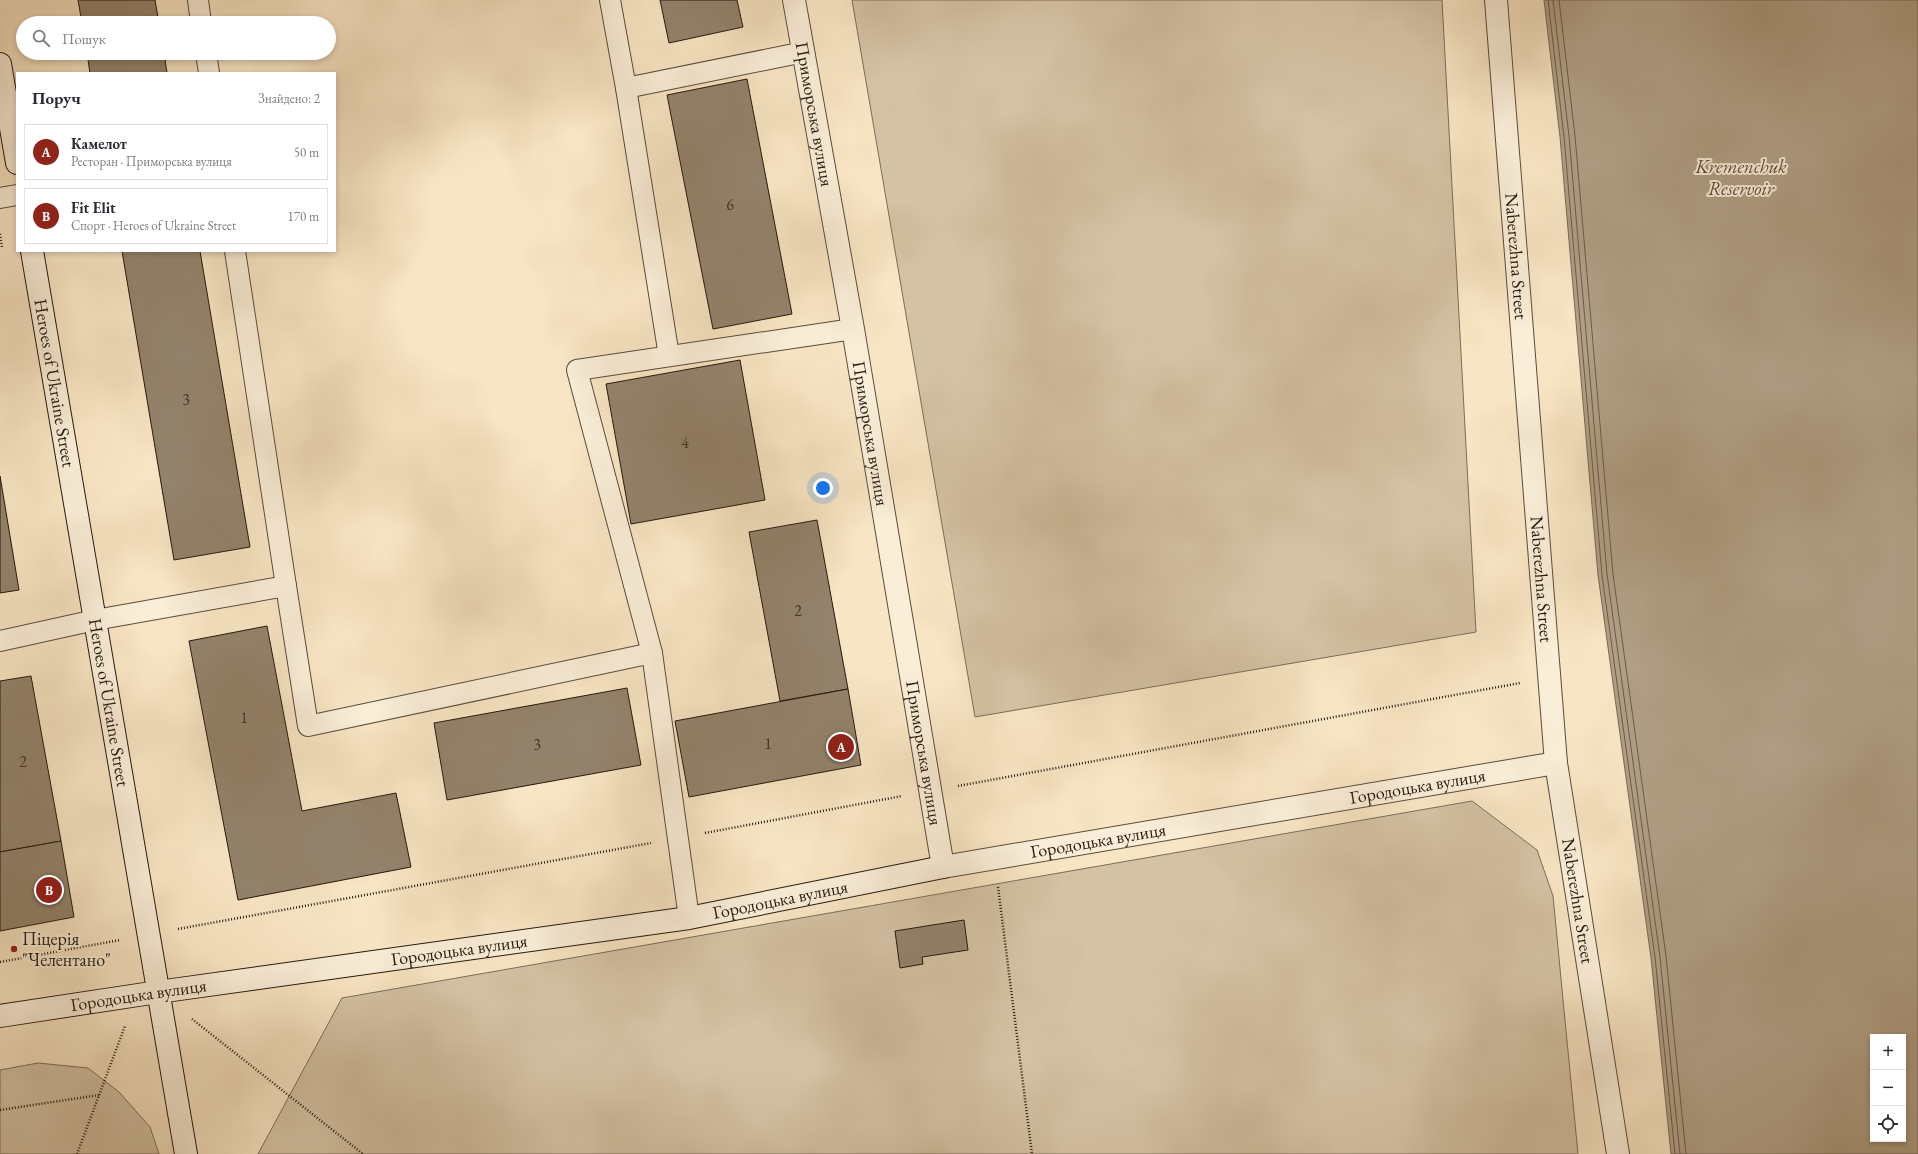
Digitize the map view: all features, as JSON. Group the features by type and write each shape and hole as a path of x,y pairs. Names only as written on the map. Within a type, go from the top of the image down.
{"street":[{"name":"Приморська вулиця","path":"794,0 853,329 943,867"},
{"name":"Naberezhna Street","path":"1496,0 1556,763 1618,1154"},
{"path":"0,64 16,157"},
{"name":"Heroes of Ukraine Street","path":"32,252 186,1154"},
{"name":"Городоцька вулиця","path":"0,1016 158,992 689,918 943,867 1556,763"}],"lane":[{"path":"198,0 200,16"},
{"path":"610,0 626,88 669,356"},
{"path":"626,88 804,52"},
{"path":"207,60 209,72"},
{"path":"0,198 16,195"},
{"path":"235,252 308,726 652,653"},
{"path":"689,918 652,653 577,370 853,329"},
{"path":"0,641 95,620 286,586"}],"path":[{"path":"0,234 3,250"},
{"path":"0,962 1550,678"},
{"path":"994,858 1032,1154"},
{"path":"158,992 363,1154"},
{"path":"77,1154 137,995"},
{"path":"0,1110 99,1095"}],"shaded area":[{"path":"852,0 1442,0 1476,632 975,717"},
{"path":"1472,801 1537,850 1553,896 1578,1154 258,1154 342,998"},
{"path":"38,1063 88,1068 119,1092 150,1127 159,1154 0,1154 0,1070"}],"water":[{"name":"Kremenchuk Reservoir","path":"1544,0 1918,0 1918,1154 1671,1154 1651,958 1598,575 1560,137"}],"building":[{"path":"78,0 155,0 158,16 81,16"},
{"path":"660,0 737,0 743,27 669,43"},
{"path":"88,60 165,60 167,72 90,72"},
{"path":"747,79 792,314 713,329 667,95"},
{"path":"122,252 200,252 250,547 174,560"},
{"path":"740,360 765,500 631,524 606,384"},
{"path":"0,476 19,590 0,593"},
{"path":"817,520 848,689 780,701 749,532"},
{"path":"267,626 302,811 396,793 411,867 238,900 189,641"},
{"path":"31,676 61,841 0,852 0,681"},
{"path":"627,688 641,765 447,800 434,723"},
{"path":"848,689 861,765 689,797 675,721"},
{"path":"61,841 74,917 0,931 0,852"},
{"path":"964,920 968,950 922,957 923,964 900,968 895,931"}],"place":[{"name":"Камелот","path":"841,747"},
{"name":"Fit Elit","path":"49,890"},
{"name":"Піцерія \"Челентано\"","path":"14,949"}]}
